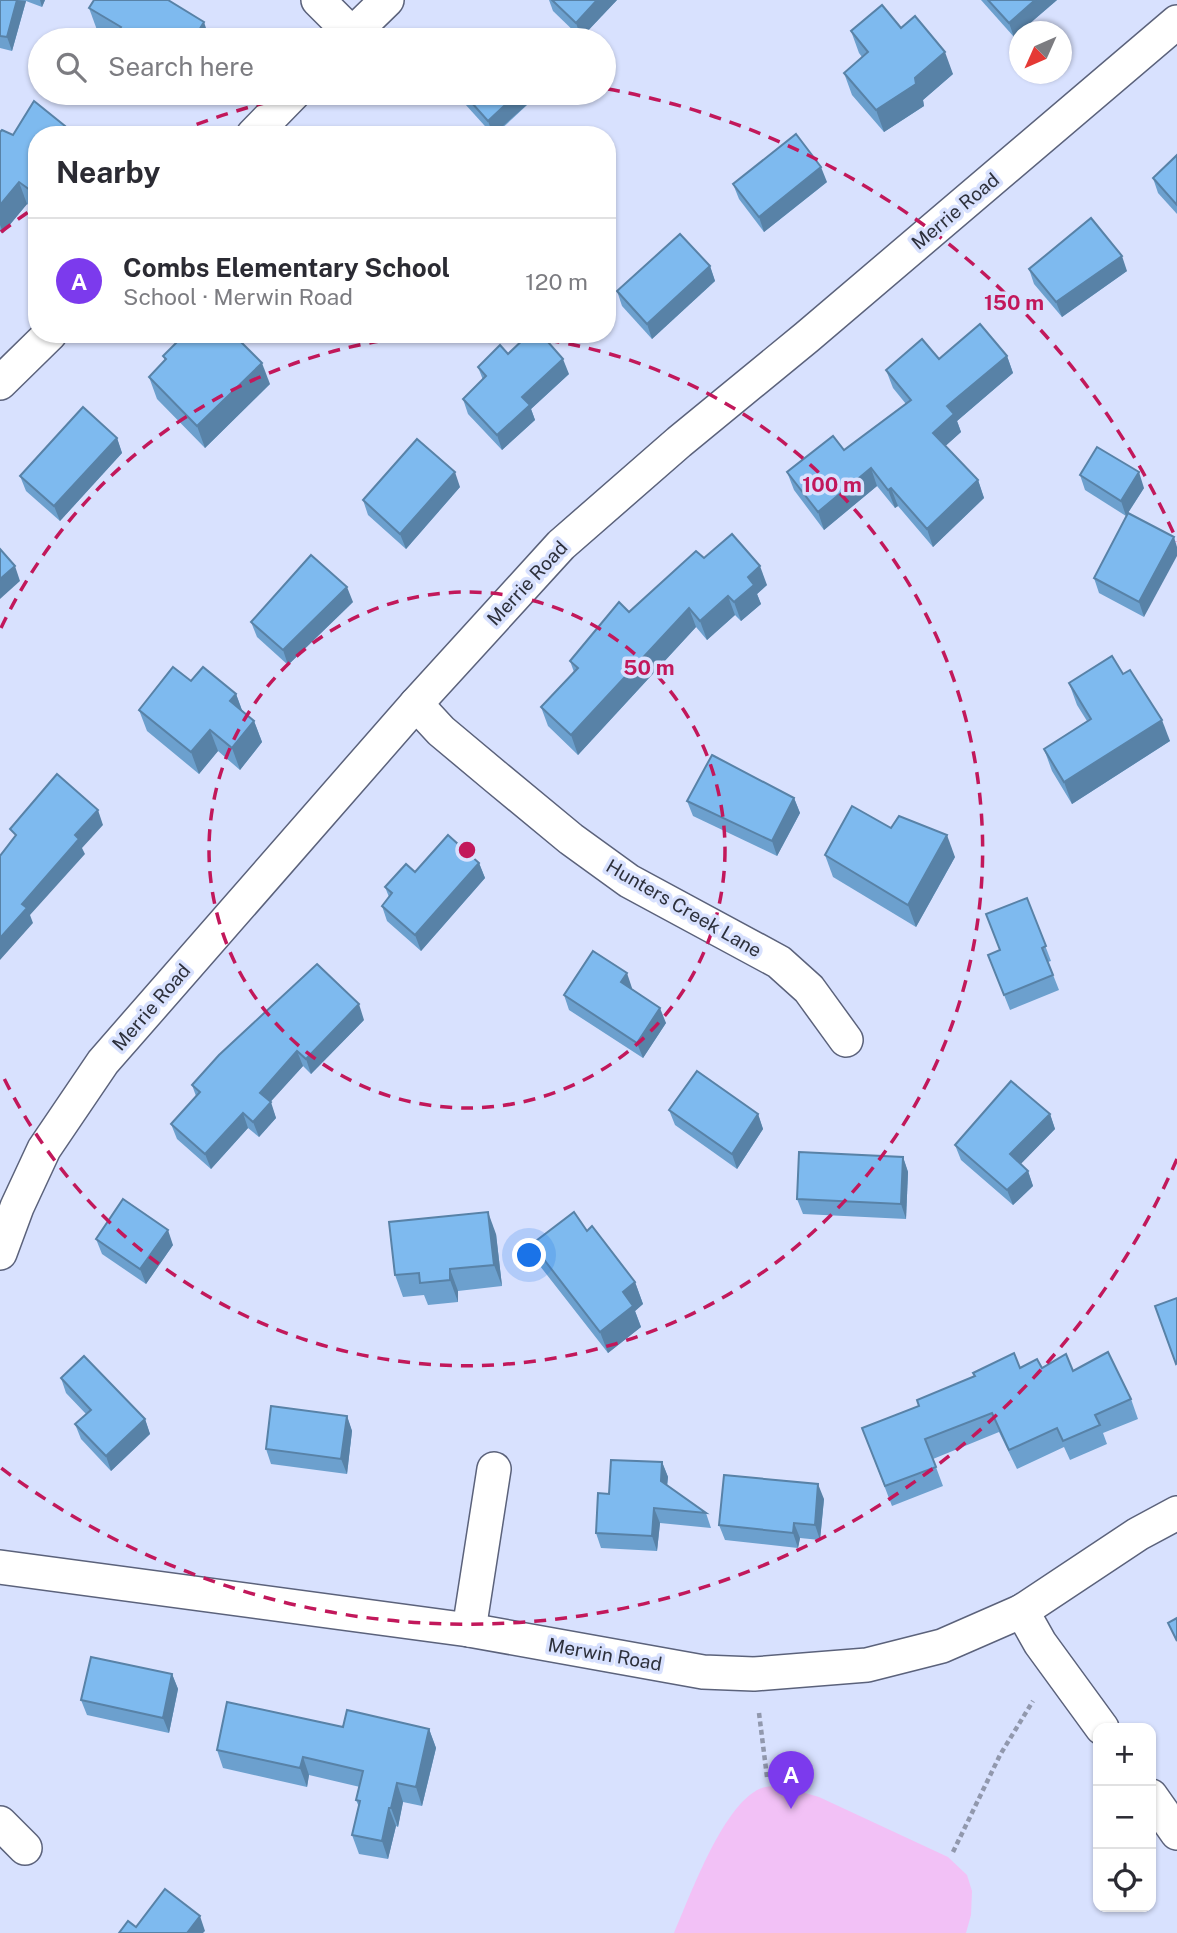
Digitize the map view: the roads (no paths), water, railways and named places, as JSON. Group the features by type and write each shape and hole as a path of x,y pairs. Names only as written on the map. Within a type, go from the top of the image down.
{"street":[{"path":"318,0 341,28"},
{"path":"358,28 387,0"},
{"name":"Merrie Road","path":"0,1253 17,1207 44,1149 103,1062 416,704 561,545 1177,22"},
{"path":"262,126 282,105"},
{"path":"0,383 41,343"},
{"name":"Hunters Creek Lane","path":"416,704 441,731 496,777 571,839 629,881 779,962 808,989 845,1040"},
{"path":"469,1630 494,1469"},
{"name":"Merwin Road","path":"0,1567 469,1630 703,1672 754,1674 867,1665 942,1646 1022,1611 1138,1534 1177,1513"},
{"path":"1022,1611 1040,1643 1098,1723"},
{"path":"1156,1804 1177,1833"},
{"path":"0,1823 25,1848"}],"place":[{"name":"Combs Elementary School","path":"791,1809"}]}
